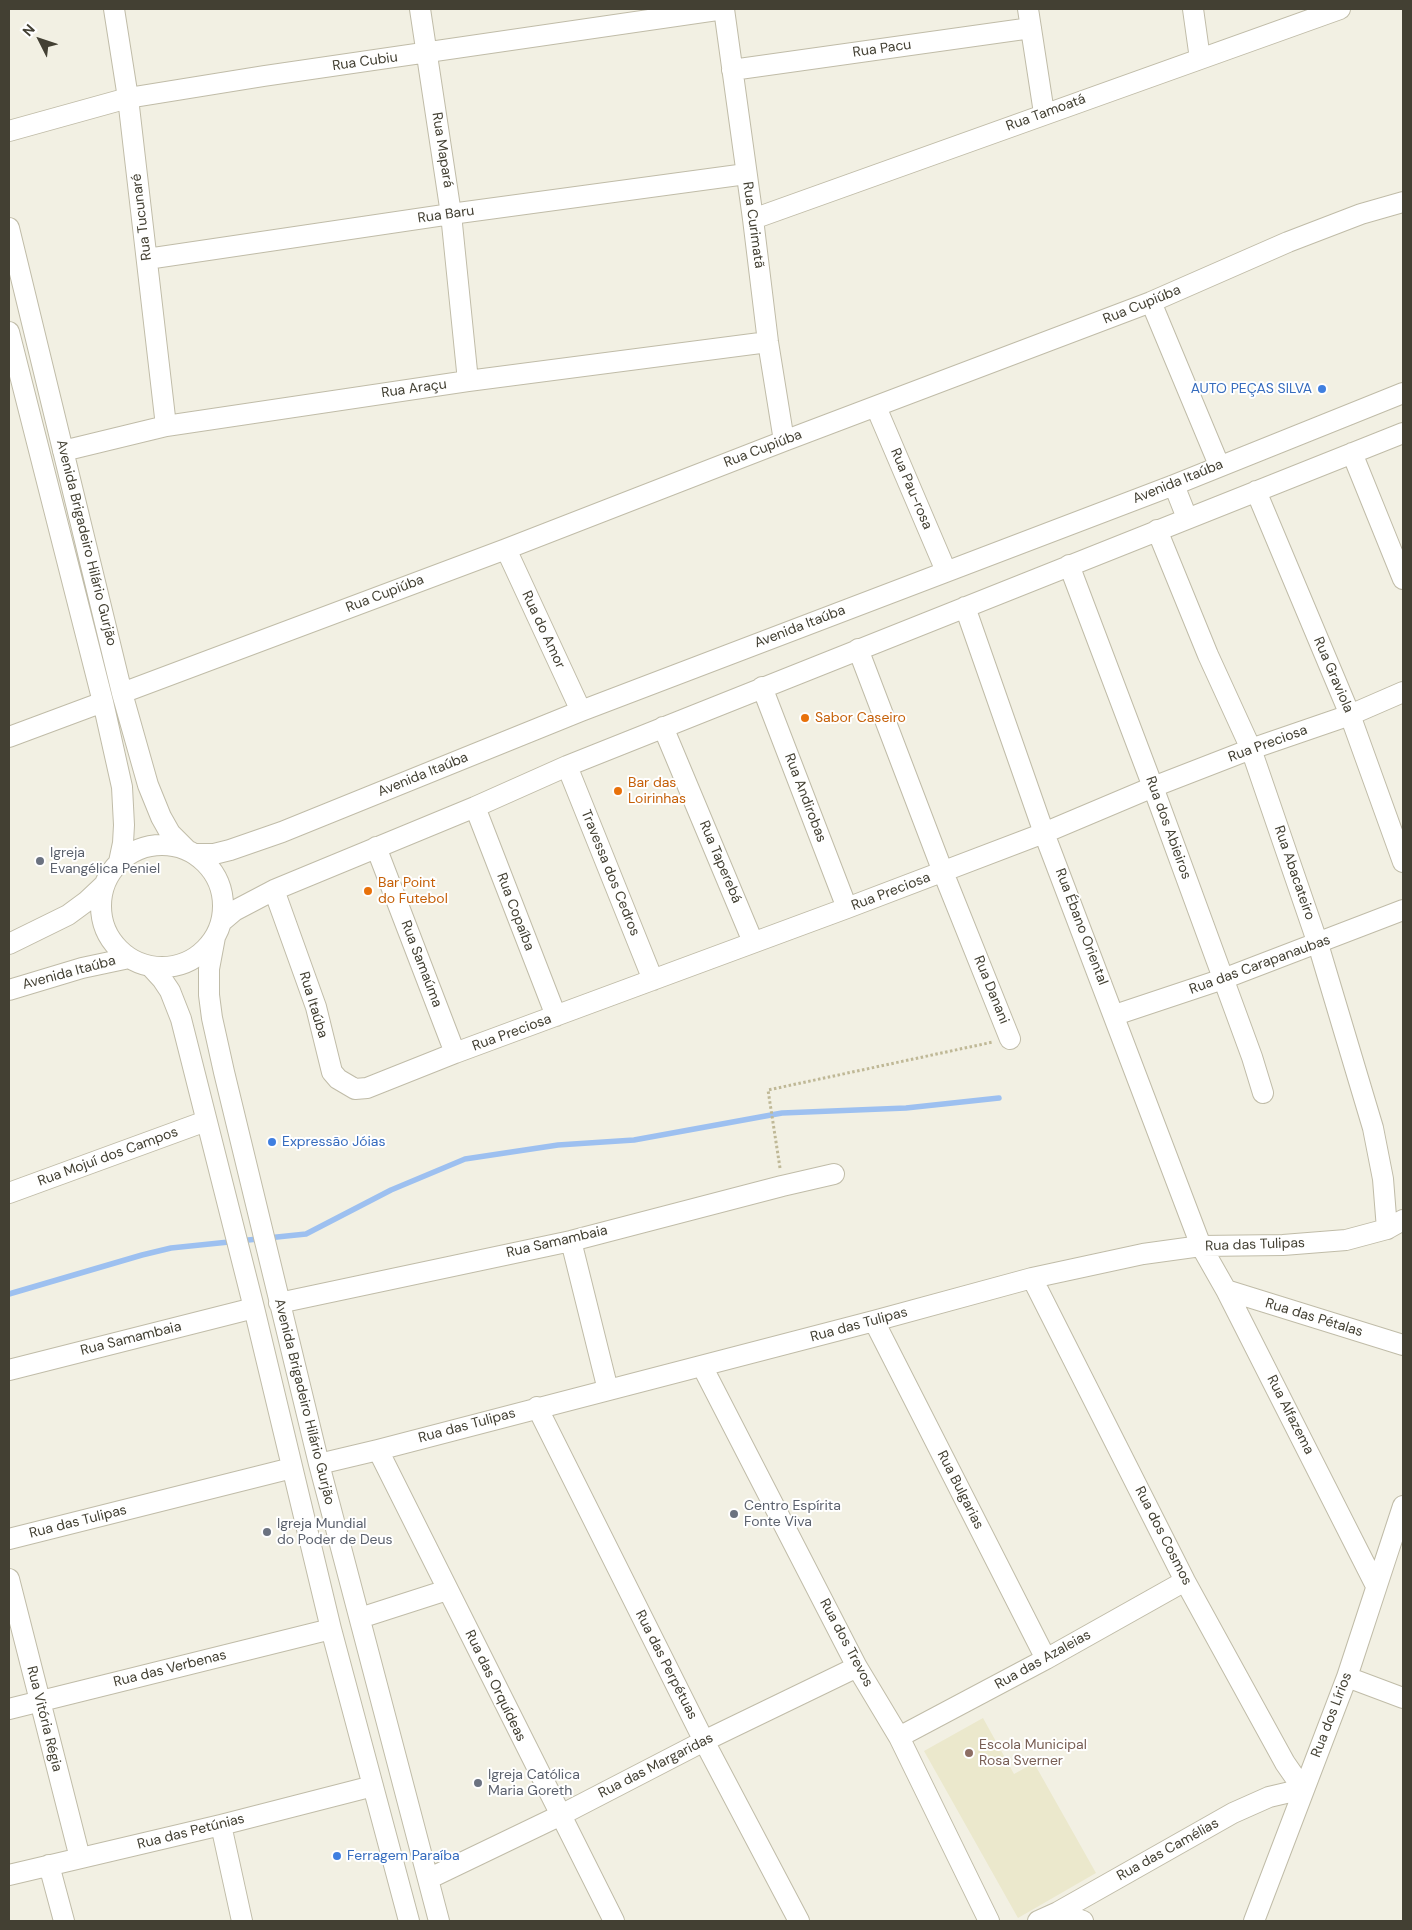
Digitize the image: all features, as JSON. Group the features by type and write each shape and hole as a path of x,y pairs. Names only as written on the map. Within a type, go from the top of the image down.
{"street":[{"name":"Rua Tucunaré","path":"114,9 128,98 166,426"},
{"name":"Rua Mapará","path":"420,9 452,214 468,381"},
{"name":"Rua Cubiu","path":"9,131 128,98 264,76 724,9"},
{"name":"Rua Curimatã","path":"724,9 768,342 784,441"},
{"path":"1193,9 1200,59"},
{"name":"Rua Tamoatá","path":"753,219 1340,9"},
{"name":"Rua Pacu","path":"732,70 1029,18"},
{"path":"1029,18 1044,114"},
{"name":"Rua Baru","path":"147,259 452,214 746,174"},
{"name":"Rua Cupiúba","path":"122,693 506,549 1151,302 1288,242 1361,214 1403,202"},
{"name":"Avenida Brigadeiro Hilário Gurjão","path":"9,228 122,693 148,785 161,817 170,833 191,851"},
{"path":"1151,302 1219,465"},
{"name":"Avenida Brigadeiro Hilário Gurjão","path":"9,332 103,702 122,786 124,825 119,862"},
{"name":"Rua Araçu","path":"63,451 166,426 468,381 768,342"},
{"name":"Avenida Itaúba","path":"191,851 214,854 282,832 581,711 1174,485 1219,465 1403,393"},
{"name":"Rua Pau-rosa","path":"876,407 946,571"},
{"path":"218,929 224,903 220,884 210,867 191,851 172,845 158,844 144,847 130,853 119,862 110,873 104,885 100,905 104,926 114,944 129,958 151,966 166,967 188,961 206,949 218,929 240,906 274,890 475,807 567,766 762,687 1403,433"},
{"path":"1352,452 1403,579"},
{"path":"1174,485 1188,518"},
{"name":"Rua Graviola","path":"1256,491 1350,715 1403,862"},
{"name":"Rua Abacateiro","path":"1157,530 1208,655 1250,749 1318,944 1373,1128 1395,1224"},
{"name":"Rua do Amor","path":"506,549 581,711"},
{"name":"Rua dos Abieiros","path":"1069,565 1252,1056 1263,1093"},
{"name":"Rua Ébano Oriental","path":"964,607 1044,833 1201,1246"},
{"name":"Rua Danani","path":"858,649 943,872 1010,1039"},
{"name":"Rua Andirobas","path":"762,687 847,908"},
{"name":"Rua Preciosa","path":"376,1084 943,872 1250,749 1350,715 1403,692"},
{"path":"9,737 103,702"},
{"name":"Rua Taperebá","path":"664,727 753,942"},
{"name":"Travessa dos Cedros","path":"567,766 653,980"},
{"name":"Rua Copaíba","path":"475,807 556,1016"},
{"name":"Rua Samaúma","path":"376,847 456,1054"},
{"path":"9,944 68,915 87,902 104,885"},
{"name":"Rua Itaúba","path":"274,890 316,1007 332,1072 338,1080 354,1089 367,1088 376,1084"},
{"name":"Rua das Carapanaubas","path":"1114,1015 1223,980 1403,910"},
{"name":"Avenida Brigadeiro Hilário Gurjão","path":"218,929 210,968 209,995 212,1018 319,1464 439,1921"},
{"name":"Avenida Itaúba","path":"9,990 82,968 129,958"},
{"name":"Avenida Brigadeiro Hilário Gurjão","path":"151,966 170,991 181,1019 332,1629 409,1921"},
{"name":"Rua Mojuí dos Campos","path":"9,1193 206,1121"},
{"name":"Rua Samambaia","path":"280,1302 571,1240 834,1174"},
{"name":"Rua das Tulipas","path":"319,1464 702,1366 1032,1278 1144,1254 1201,1246 1346,1240 1395,1224"},
{"path":"571,1240 608,1390"},
{"name":"Rua Alfazema","path":"1201,1246 1226,1290 1376,1586"},
{"name":"Rua dos Cosmos","path":"1032,1278 1185,1581 1285,1763 1303,1789"},
{"name":"Rua das Pétalas","path":"1226,1290 1403,1345"},
{"name":"Rua Samambaia","path":"9,1370 254,1308"},
{"name":"Rua Bulgarias","path":"874,1321 1046,1659"},
{"name":"Rua dos Trevos","path":"702,1366 857,1667 899,1737 989,1921"},
{"name":"Rua das Perpétuas","path":"537,1407 704,1741 799,1921"},
{"name":"Rua das Orquídeas","path":"378,1450 559,1816 614,1921"},
{"name":"Rua das Tulipas","path":"9,1539 292,1468"},
{"name":"Rua dos Lírios","path":"1254,1921 1347,1677 1376,1586 1399,1528 1403,1506"},
{"name":"Rua Vitória Régia","path":"9,1579 80,1858"},
{"name":"Rua das Azaleias","path":"899,1737 1046,1659 1185,1581"},
{"path":"360,1618 447,1590"},
{"name":"Rua das Verbenas","path":"9,1709 332,1629"},
{"name":"Rua das Margaridas","path":"428,1879 559,1816 704,1741 857,1667"},
{"path":"1347,1677 1403,1698"},
{"name":"Rua das Petúnias","path":"9,1875 221,1825 373,1786"},
{"name":"Rua das Camélias","path":"1038,1921 1058,1912 1233,1814 1269,1797 1303,1789"},
{"path":"221,1825 242,1921"},
{"path":"50,1865 64,1921"},
{"path":"1058,1912 1083,1921"}],"path":[{"name":"Rua Danani","path":"782,1186 768,1090 1010,1039"}],"shaded area":[{"path":"983,1718 1014,1774 1034,1763 1096,1873 1018,1918 924,1751"}],"waterway":[{"path":"9,1294 171,1248 306,1234 391,1190 465,1159 558,1145 634,1140 782,1113 906,1108 999,1098"}],"place":[{"name":"AUTO PEÇAS SILVA","path":"1322,389"},
{"name":"Sabor Caseiro","path":"805,718"},
{"name":"Bar das Loirinhas","path":"618,791"},
{"name":"Igreja Evangélica Peniel","path":"40,861"},
{"name":"Bar Point do Futebol","path":"368,891"},
{"name":"Expressão Jóias","path":"272,1142"},
{"name":"Centro Espírita Fonte Viva","path":"734,1514"},
{"name":"Igreja Mundial do Poder de Deus","path":"267,1532"},
{"name":"Escola Municipal Rosa Sverner","path":"969,1753"},
{"name":"Igreja Católica Maria Goreth","path":"478,1783"},
{"name":"Ferragem Paraíba","path":"337,1856"}]}
